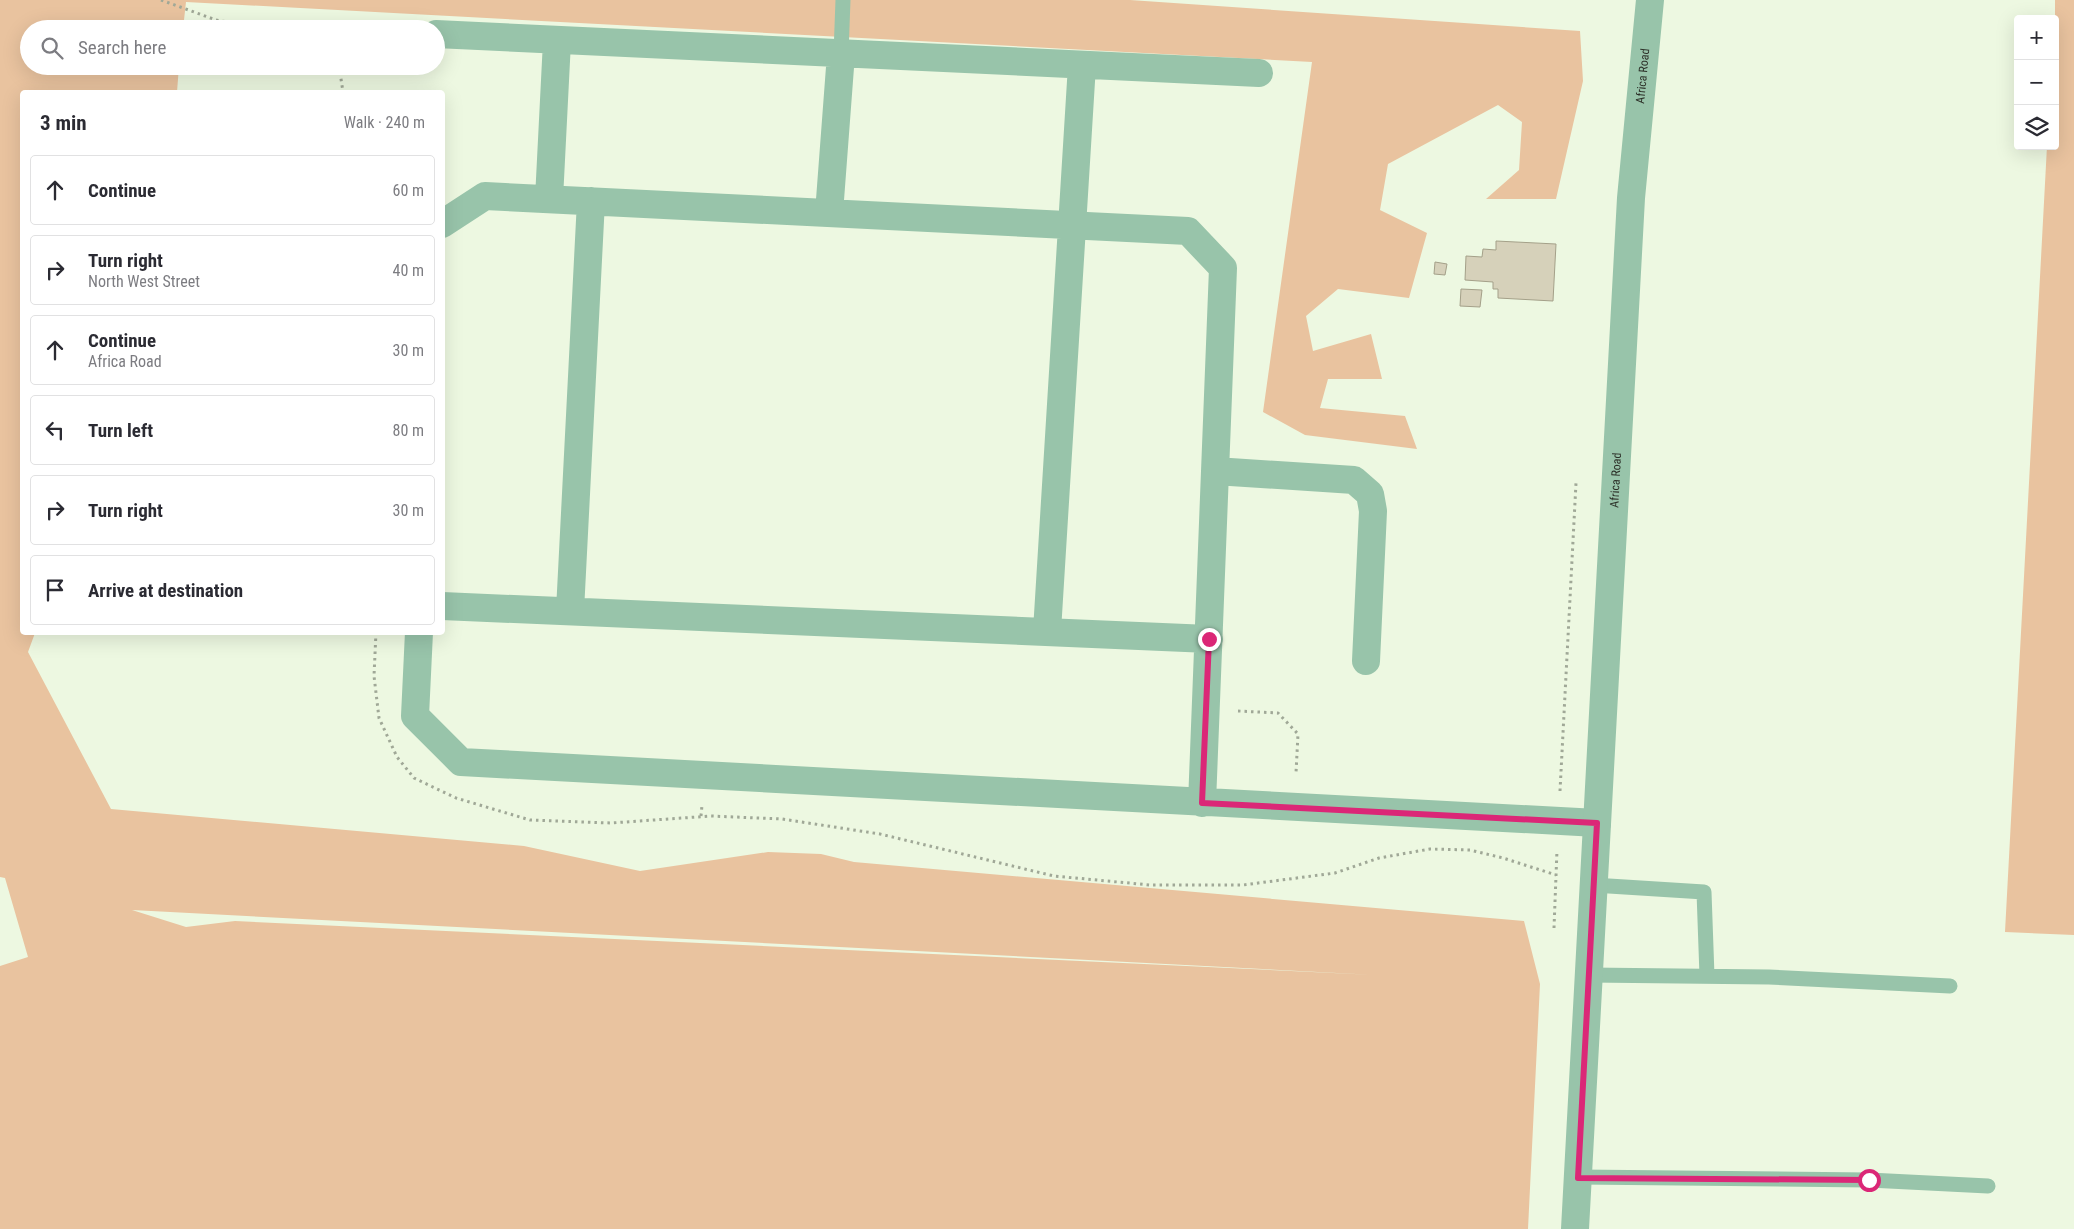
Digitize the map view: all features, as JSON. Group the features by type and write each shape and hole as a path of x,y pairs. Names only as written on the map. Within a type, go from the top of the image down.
{"street":[{"name":"Africa Road","path":"1575,1229 1632,198 1650,0"},
{"path":"445,35 1259,73"},
{"path":"549,199 557,41"},
{"path":"829,213 841,54"},
{"path":"1047,631 1082,65"},
{"path":"445,222 486,196 1188,231 1224,268 1202,803"},
{"path":"570,611 591,201"},
{"path":"1216,470 1354,480 1370,494 1373,511 1366,661"},
{"path":"445,606 1209,639"},
{"path":"419,635 415,716 461,762 1597,823"}],"lane":[{"path":"841,54 843,0"},
{"path":"1593,885 1704,892 1706,976"},
{"path":"1589,968 1706,976 1769,977 1950,986"},
{"path":"1578,1178 1869,1180 1988,1186"}],"path":[{"path":"161,0 216,20"},
{"path":"340,75 343,90"},
{"path":"1560,792 1576,483"},
{"path":"376,635 374,676 378,718 397,757 414,778 456,798 530,820 611,824 711,816 782,819 880,834 1054,876 1150,885 1243,885 1335,873 1379,858 1430,849 1470,850 1503,858 1556,875"},
{"path":"1238,712 1278,713 1298,734 1296,773"},
{"path":"1554,928 1557,844"}],"shaded area":[{"path":"0,0 1130,0 1580,31 1583,81 1556,199 1486,199 1519,170 1522,122 1498,105 1388,164 1380,210 1427,233 1409,298 1338,289 1306,316 1313,351 1371,334 1382,379 1328,379 1320,408 1405,416 1417,449 1305,435 1263,412 1312,62 186,2 184,20 20,20 20,75 178,75 177,90 20,90 20,635 34,635 28,652 111,809 524,846 640,871 768,852 821,854 854,862 1524,921 1540,984 1528,1229 0,1229 0,966 28,957 5,878 0,877","holes":["132,910 1375,975 235,921 186,927"]},
{"path":"2055,0 2074,0 2074,935 2005,932 2047,150 2059,150 2059,15 2055,15"}],"building":[{"path":"1496,241 1556,244 1553,301 1498,298 1498,289 1493,289 1493,282 1465,280 1466,256 1482,257 1483,249 1496,250"},
{"path":"1435,262 1447,264 1445,275 1434,274"},
{"path":"1461,289 1482,290 1480,307 1460,306"}],"route":[{"path":"1209,639 1202,803 1597,823 1578,1178 1869,1180"}]}
